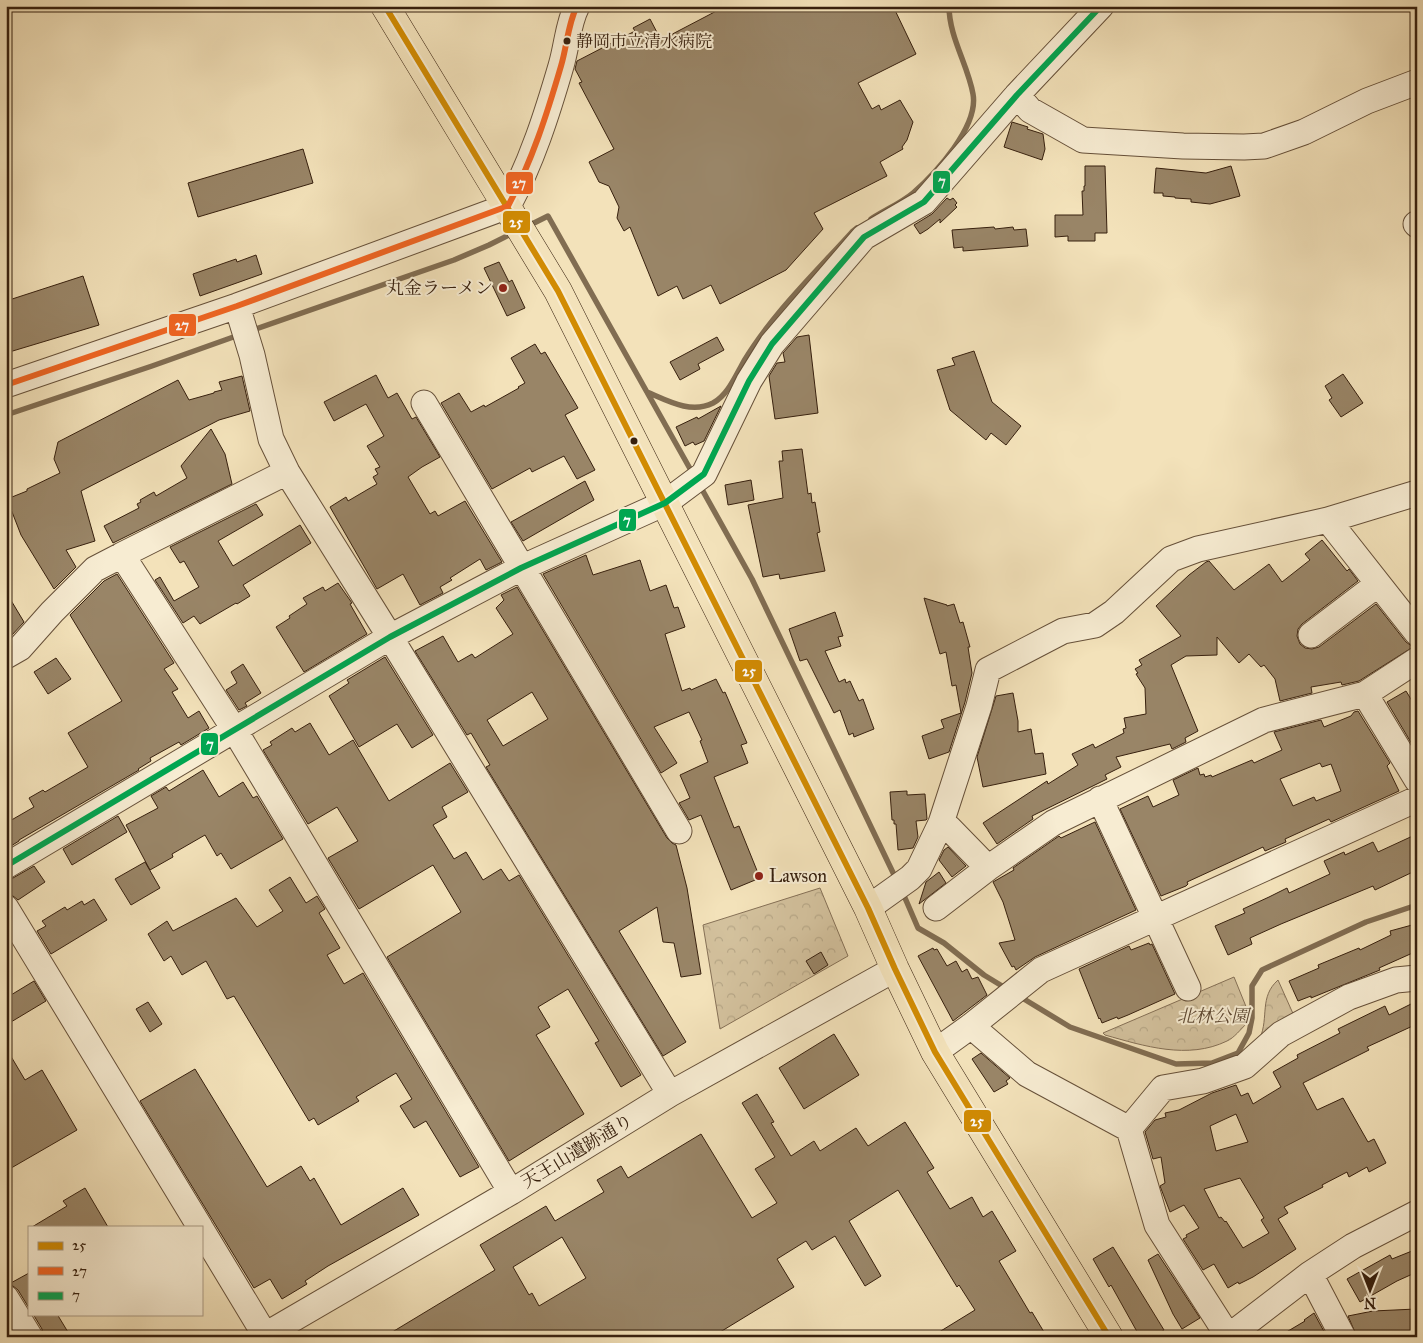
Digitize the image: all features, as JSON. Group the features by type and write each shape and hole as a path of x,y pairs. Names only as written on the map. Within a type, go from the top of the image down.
{"main road":[{"path":"386,6 558,291 868,908 935,1052 1108,1337"}],"street":[{"path":"6,866 390,637 521,568 665,503 704,474 749,381 772,344 864,237 924,202 1017,95 1101,6"},
{"path":"6,385 237,306 508,206 523,178 545,121 566,48 573,9"},
{"path":"1017,95 1030,110 1083,140 1183,146 1244,147 1264,146 1304,132 1368,101 1417,82"},
{"path":"237,306 252,355 271,439 287,472 670,1094"},
{"path":"424,403 679,830"},
{"path":"6,656 20,648 52,612 95,569 287,472"},
{"path":"868,908 910,878 918,869 941,823 979,706 988,670 1063,631 1095,625 1114,612 1171,559 1198,549 1328,520 1417,493"},
{"path":"1328,520 1417,634"},
{"path":"122,555 234,729 511,1192"},
{"path":"1311,635 1378,584"},
{"path":"936,908 988,868 1053,823 1264,720 1366,694 1417,660"},
{"path":"1366,694 1417,780"},
{"path":"1100,799 1188,988"},
{"path":"935,1052 1041,970 1417,799"},
{"path":"941,823 949,828 988,868"},
{"path":"6,908 199,1226"},
{"name":"天王山遺跡通り","path":"263,1336 511,1192 670,1094 895,969"},
{"path":"1129,1129 1163,1088 1203,1081 1245,1066 1281,1034 1349,997 1396,980 1417,978"},
{"path":"970,1026 1027,1074 1129,1129 1157,1225 1228,1337 1310,1274 1354,1246 1417,1213"},
{"path":"202,1231 263,1336"},
{"path":"1310,1274 1343,1337"},
{"path":"6,1298 30,1337"}],"green space":[{"path":"820,888 848,956 720,1029 703,925"},
{"name":"北林公園","path":"1234,977 1247,1009 1247,1023 1235,1036 1227,1041 1197,1050 1166,1049 1150,1047 1103,1033"},
{"path":"1278,980 1295,1018 1260,1038 1263,1030 1268,993"}],"building":[{"path":"726,6 893,6 916,54 858,83 872,109 879,105 881,110 900,100 913,122 907,140 902,147 903,149 880,162 887,176 814,213 823,229 786,270 720,304 711,285 683,299 677,286 658,296 630,227 624,231 617,218 619,207 609,186 599,182 589,162 614,149 579,83 582,82 575,69 577,61 635,31 633,28 650,19 661,40"},
{"path":"1012,122 1043,134 1045,149 1042,160 1004,147"},
{"path":"303,149 313,183 198,217 188,183"},
{"path":"1085,166 1105,166 1107,233 1095,233 1095,241 1068,241 1068,236 1055,237 1055,215 1083,215 1082,191 1084,191 1085,186"},
{"path":"1231,166 1240,196 1210,204 1191,202 1191,199 1163,196 1163,193 1154,193 1156,168 1206,173"},
{"path":"947,198 950,200 953,198 957,203 955,205 957,207 940,223 940,219 920,234 914,225 932,214"},
{"path":"994,227 995,229 1013,227 1014,230 1026,229 1028,246 963,251 963,247 954,248 952,230"},
{"path":"256,255 262,274 200,296 193,274 236,259 237,262"},
{"path":"499,262 509,282 512,280 525,308 507,316 484,268"},
{"path":"83,276 99,325 6,353 6,301"},
{"path":"809,335 818,413 775,419 769,376 777,363 785,362 783,353 797,337"},
{"path":"717,337 724,350 698,364 700,369 680,380 670,362"},
{"path":"535,344 541,354 545,352 578,408 565,415 595,470 577,479 564,456 532,472 530,468 492,489 441,403 459,393 471,412 484,405 485,407 519,388 525,383 511,358"},
{"path":"974,351 992,402 1021,426 1006,445 991,433 986,440 950,410 937,370 955,365 952,358"},
{"path":"1343,374 1363,403 1341,417 1329,400 1332,398 1325,386"},
{"path":"376,375 388,398 397,393 412,419 416,417 440,457 408,477 430,514 435,511 438,516 465,501 502,562 486,570 480,559 450,578 452,580 440,587 443,593 420,605 403,574 377,589 330,507 346,497 348,501 377,484 373,477 378,474 375,469 380,467 367,446 384,436 366,404 334,421 324,402"},
{"path":"242,376 250,411 219,420 81,491 95,541 66,550 76,567 54,589 21,535 7,499 27,491 27,489 60,473 54,459 58,442 178,380 189,400 222,390 219,382"},
{"path":"721,406 704,441 695,445 693,442 685,446 676,427 697,417 698,419"},
{"path":"211,429 225,454 232,484 113,543 104,526 139,508 137,504 141,502 140,500 154,492 156,496 187,478 181,466"},
{"path":"802,449 808,494 811,493 812,503 815,502 820,532 817,533 825,571 780,579 779,574 763,577 748,505 783,498 779,461 783,461 782,451"},
{"path":"751,480 754,500 728,505 725,485"},
{"path":"585,481 594,500 523,541 511,522"},
{"path":"256,504 263,515 218,541 233,566 300,525 311,543 243,585 250,596 200,624 194,616 183,623 155,580 160,577 174,601 199,587 184,561 180,563 170,547"},
{"path":"1322,540 1347,571 1349,569 1358,581 1302,624 1298,629 1297,636 1300,644 1305,648 1319,647 1376,604 1406,642 1413,647 1359,681 1342,685 1341,682 1311,687 1312,693 1280,701 1275,679 1264,665 1261,667 1249,654 1239,663 1217,637 1217,655 1186,656 1171,665 1198,731 1185,738 1186,742 1172,749 1170,744 1116,757 1121,767 1105,775 1107,779 1032,816 1033,819 997,844 983,823 1047,781 1048,784 1078,765 1072,754 1093,744 1095,748 1124,733 1123,729 1126,728 1124,718 1146,714 1145,688 1135,669 1142,665 1139,660 1181,636 1156,606 1189,575 1209,561 1234,590 1269,564 1282,582 1310,560 1305,554"},
{"path":"586,555 593,575 640,560 650,591 666,585 674,608 678,607 685,627 665,634 682,691 690,688 691,690 716,679 723,693 725,692 747,743 741,745 748,763 714,777 734,828 739,826 760,878 731,890 701,815 689,820 679,803 690,798 680,775 708,762 700,741 702,740 689,712 654,727 677,763 661,773 543,574"},
{"path":"117,574 174,663 164,669 178,689 172,692 188,718 199,711 209,728 181,745 179,742 150,758 151,761 139,770 6,849 6,820 8,822 34,807 29,798 43,790 45,792 88,767 68,733 122,701 70,615 104,581"},
{"path":"338,583 352,603 350,604 367,634 304,672 276,627 307,604 303,598 323,587 325,591"},
{"path":"517,587 667,838 676,845 687,888 701,974 681,977 674,943 663,942 657,907 619,931 686,1042 663,1056 486,767 490,765 471,733 467,735 415,651 443,636 458,662 472,654 475,658 513,634 496,608 504,600 501,595","holes":["532,692 548,719 503,746 487,720"]},
{"path":"6,592 24,622 6,639"},
{"path":"924,598 947,606 954,604 960,623 963,622 970,647 968,647 972,673 965,702 949,752 929,759 922,736 944,728 941,720 961,713 956,685 952,686 946,652 940,654"},
{"path":"835,612 843,636 838,637 841,646 825,651 839,682 845,679 846,683 850,681 859,701 863,699 874,729 854,737 853,733 849,735 840,710 834,713 807,659 800,661 789,629"},
{"path":"385,657 433,735 412,748 397,724 359,747 329,696 349,683 347,680"},
{"path":"56,658 71,679 48,694 34,672"},
{"path":"243,664 261,693 245,703 247,706 239,710 226,690 237,683 231,672"},
{"path":"1406,691 1417,709 1416,751 1387,702"},
{"path":"1013,693 1018,732 1031,729 1035,754 1043,753 1046,774 983,787 977,757 996,696"},
{"path":"1358,711 1390,763 1387,766 1399,791 1331,822 1329,819 1285,839 1286,842 1265,851 1263,847 1187,882 1186,886 1161,896 1120,809 1148,796 1153,807 1179,795 1173,780 1198,768 1200,775 1204,774 1205,777 1211,775 1212,777 1252,760 1254,763 1282,750 1274,732 1321,720 1324,727 1351,716 1354,712","holes":["1320,763 1322,767 1331,764 1341,791 1316,801 1314,797 1293,806 1280,779"]},
{"path":"310,723 329,755 353,740 389,801 450,763 468,792 442,807 447,817 433,825 454,859 466,852 483,880 501,869 509,881 519,875 641,1075 621,1087 595,1043 599,1041 568,989 538,1007 550,1027 536,1035 584,1114 509,1161 387,957 461,912 433,865 359,909 328,858 358,841 337,807 308,824 263,750 272,745 270,742 292,728 295,732"},
{"path":"203,770 219,797 243,782 253,798 257,796 283,839 231,869 221,853 217,856 205,835 172,854 173,857 150,870 126,825 158,808 151,796 166,787 169,791"},
{"path":"907,791 907,795 925,794 927,819 916,821 918,837 913,848 898,850 896,824 892,820 890,792"},
{"path":"118,816 127,832 72,865 63,849"},
{"path":"1095,822 1136,910 1035,957 1016,970 1014,966 1012,967 999,943 1015,940 1003,902 993,882 1014,870 1013,868 1059,836 1061,838"},
{"path":"1417,834 1417,870 1375,890 1373,886 1281,924 1250,938 1252,944 1228,955 1215,926 1245,913 1243,909 1287,888 1289,893 1330,874 1324,861 1344,852 1345,855 1373,842 1378,852"},
{"path":"948,847 966,866 952,877 939,860 944,850"},
{"path":"145,862 160,888 131,905 115,879"},
{"path":"34,866 45,882 18,900 6,894 6,880"},
{"path":"939,872 946,883 919,904 926,882"},
{"path":"290,877 306,903 317,896 325,909 319,913 340,948 327,955 344,984 363,973 479,1167 460,1177 426,1121 414,1128 400,1106 412,1099 396,1073 356,1097 359,1101 318,1125 314,1118 309,1121 234,996 227,999 206,961 182,975 171,956 164,961 148,934 167,921 173,931 236,898 257,927 283,911 269,890"},
{"path":"94,899 107,920 51,954 37,931 46,926 42,921 65,907 67,910 82,901 84,905"},
{"path":"1412,925 1417,942 1417,951 1379,968 1380,970 1311,998 1311,996 1298,1001 1289,981 1319,968 1318,965 1359,948 1360,950 1391,935 1390,931"},
{"path":"1149,943 1150,945 1152,944 1175,994 1118,1019 1117,1017 1102,1023 1079,969 1129,946 1131,950"},
{"path":"933,948 934,950 937,949 947,966 956,961 962,972 967,969 972,979 978,977 987,995 953,1021 918,956"},
{"path":"821,952 828,965 814,974 806,961"},
{"path":"34,981 46,1001 6,1025 6,998"},
{"path":"148,1002 162,1024 150,1032 136,1009"},
{"path":"1411,1004 1417,1015 1417,1024 1367,1047 1369,1050 1303,1083 1317,1110 1343,1098 1368,1142 1374,1139 1386,1163 1369,1172 1367,1167 1349,1177 1347,1172 1284,1207 1288,1213 1278,1219 1296,1249 1253,1277 1228,1288 1214,1264 1203,1270 1183,1239 1187,1237 1186,1235 1199,1228 1184,1205 1170,1212 1160,1186 1165,1183 1161,1157 1153,1159 1145,1132 1155,1120 1166,1117 1165,1113 1179,1110 1212,1093 1236,1085 1241,1096 1248,1093 1253,1104 1281,1087 1273,1072 1298,1058 1297,1055 1340,1033 1338,1029 1385,1006 1389,1015","holes":["1236,1114 1248,1142 1216,1151 1210,1126","1240,1178 1264,1218 1261,1220 1269,1233 1243,1248 1226,1221 1221,1217 1219,1218 1204,1189"]},
{"path":"834,1034 859,1075 804,1109 779,1068"},
{"path":"6,1048 25,1080 42,1070 77,1130 6,1171"},
{"path":"981,1053 1010,1078 1006,1081 1008,1084 994,1092 972,1059"},
{"path":"195,1069 267,1187 301,1166 310,1181 314,1178 341,1225 403,1188 419,1215 328,1266 305,1281 307,1284 282,1299 270,1279 254,1288 140,1101"},
{"path":"757,1094 774,1122 771,1123 791,1156 814,1141 820,1151 856,1128 868,1146 905,1122 934,1168 927,1172 950,1209 972,1197 983,1217 992,1211 1016,1251 999,1261 1030,1313 1032,1312 1047,1337 931,1337 975,1310 959,1285 957,1287 898,1190 849,1221 881,1276 865,1286 835,1236 812,1250 806,1241 777,1259 794,1287 712,1337 384,1337 495,1270 480,1245 546,1206 555,1221 604,1192 597,1180 621,1166 628,1178 701,1134 752,1218 777,1203 755,1169 775,1157 742,1103","holes":["562,1237 586,1278 539,1306 532,1293 529,1295 513,1267"]},
{"path":"85,1188 107,1226 34,1226 67,1206 63,1201"},
{"path":"1113,1247 1164,1330 1153,1337 1140,1337 1111,1285 1109,1287 1093,1259"},
{"path":"1417,1249 1417,1272 1360,1302 1347,1279 1390,1255 1392,1259"},
{"path":"1158,1254 1200,1318 1182,1329 1148,1260"},
{"path":"28,1274 28,1306 18,1290 9,1284"},
{"path":"1416,1309 1417,1337 1357,1337 1348,1316 1373,1311"},
{"path":"1314,1313 1327,1337 1278,1337 1305,1321"},
{"path":"34,1316 58,1316 71,1337 44,1337 42,1329"}],"waterway":[{"path":"871,219 913,193 933,174 954,148 969,120 973,107 973,94 971,83 955,40 949,6"},
{"path":"528,226 548,216 693,474"},
{"path":"647,392 688,407 705,406 713,403 727,390 755,343 781,310 857,228"},
{"path":"250,331 454,260 515,232"},
{"path":"6,415 239,335"},
{"path":"699,484 752,579 897,881"},
{"path":"902,891 918,928 944,943 984,975 1007,989"},
{"path":"1019,996 1070,1027 1176,1064 1212,1063 1238,1053 1249,1033 1252,1018 1252,986 1262,970 1366,922 1417,905"}],"transit line":[{"name":"25","path":"385,6 558,291 868,908 935,1052 1109,1337"},
{"name":"27","path":"6,385 237,306 508,206 532,155 561,66 577,6"},
{"name":"7","path":"6,866 390,637 521,568 665,503 704,474 749,381 772,344 864,237 924,202 1017,95 1101,6"}],"place":[{"name":"静岡市立清水病院","path":"567,41"},
{"name":"丸金ラーメン","path":"503,288"},
{"name":"Lawson","path":"759,876"}]}
